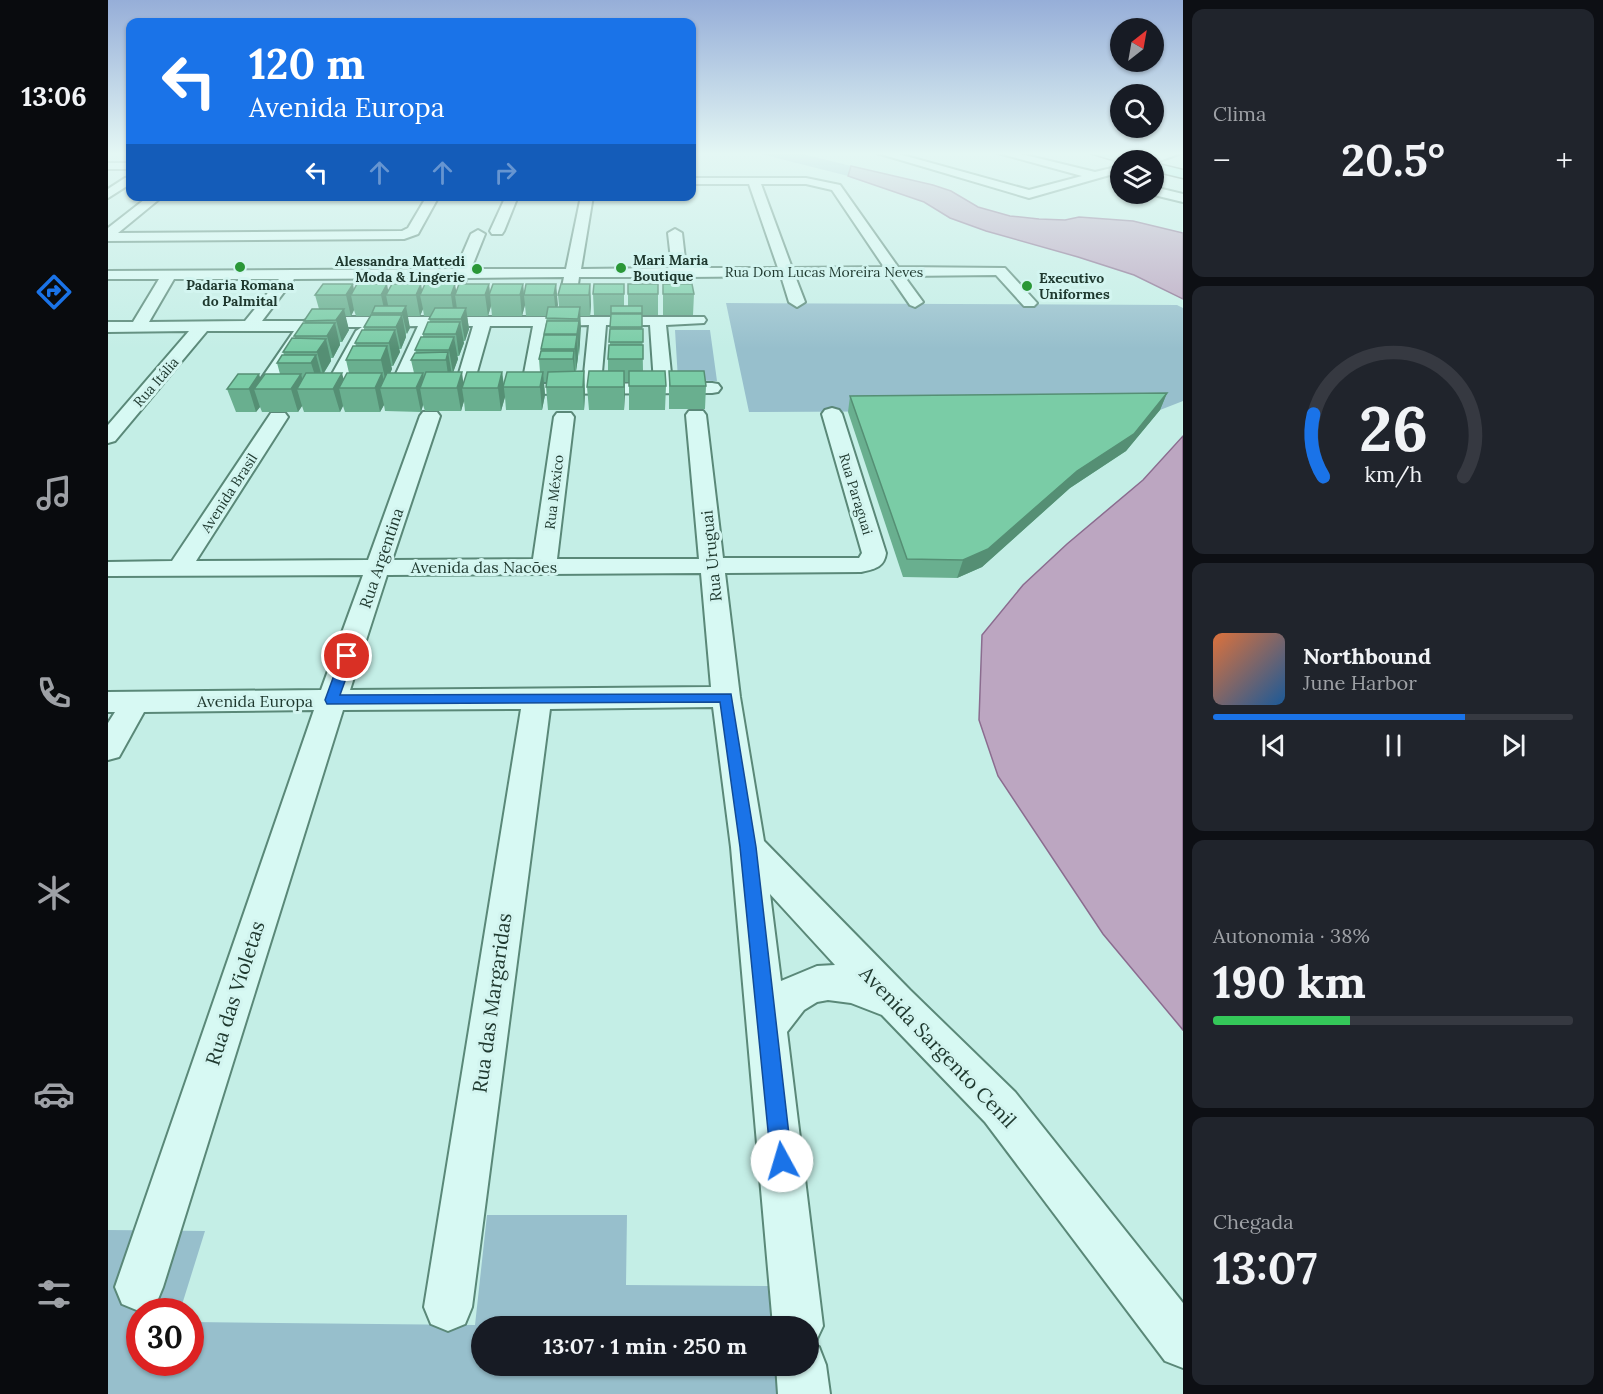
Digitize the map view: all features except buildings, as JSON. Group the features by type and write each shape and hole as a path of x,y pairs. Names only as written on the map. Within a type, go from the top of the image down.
{"street":[{"path":"108,236 130,218"},
{"path":"108,236 291,236 372,245 413,231 420,218"},
{"path":"497,231 503,218"},
{"path":"567,303 583,218"},
{"path":"767,218 797,302"},
{"path":"859,218 915,302"},
{"path":"675,233 683,302"},
{"path":"450,303 478,234"},
{"path":"257,275 291,236"},
{"path":"350,279 372,245"},
{"name":"Rua Dom Lucas Moreira Neves","path":"108,275 290,274 350,279 462,274 1000,271 1029,303"},
{"path":"250,326 290,274"},
{"path":"138,327 169,275"},
{"path":"658,320 663,388"},
{"path":"108,327 306,326 316,322 698,320"},
{"path":"397,391 428,321"},
{"path":"463,390 483,321"},
{"path":"530,389 542,321"},
{"path":"592,388 597,321"},
{"path":"331,392 370,322"},
{"name":"Rua Itália","path":"108,437 203,326"},
{"path":"306,326 266,385 267,389 280,392 353,391"},
{"path":"441,390 712,388"},
{"path":"375,391 419,390"},
{"name":"Rua Paraguai","path":"832,414 874,553 873,561 861,565"},
{"name":"Rua Uruguai","path":"696,415 726,697 748,847 797,1316"},
{"name":"Rua Argentina","path":"332,700 430,416"},
{"name":"Avenida Brasil","path":"179,569 279,417"},
{"name":"Rua México","path":"544,567 564,417"},
{"name":"Avenida das Nacões","path":"108,569 861,565"},
{"name":"Avenida Europa","path":"121,702 726,697"},
{"name":"Rua das Margaridas","path":"448,1307 537,699"},
{"name":"Rua das Violetas","path":"139,1287 332,700"},
{"path":"108,749 121,702"},
{"name":"Avenida Sargento Cenil","path":"748,847 896,1003 1000,1107 1183,1343"},
{"path":"768,1027 793,994 822,981 856,984 896,1003"},
{"path":"802,1376 804,1394"}],"shaded area":[{"path":"950,218 1065,220 1093,218 1133,221 1183,233 1183,299 1134,275"},
{"path":"726,303 1177,305 1183,308 1183,401 1160,410 749,412"},
{"path":"675,330 710,330 717,381 678,380"},
{"path":"1183,436 1183,1030 1103,934 998,776 979,720 982,635 1023,585 1067,544 1143,480"},
{"path":"487,1215 627,1215 626,1285 771,1286 773,1316 476,1316"},
{"path":"108,1230 205,1231 184,1298 126,1298 126,1376 204,1376 204,1322 471,1325 471,1376 779,1376 780,1394 108,1394"}],"place":[{"name":"Padaria Romana do Palmital","path":"240,267"},
{"name":"Mari Maria Boutique","path":"621,268"},
{"name":"Alessandra Mattedi Moda & Lingerie","path":"477,269"},
{"name":"Executivo Uniformes","path":"1027,286"}],"route":[{"path":"347,656 332,700 726,697 748,847 782,1161"}]}
